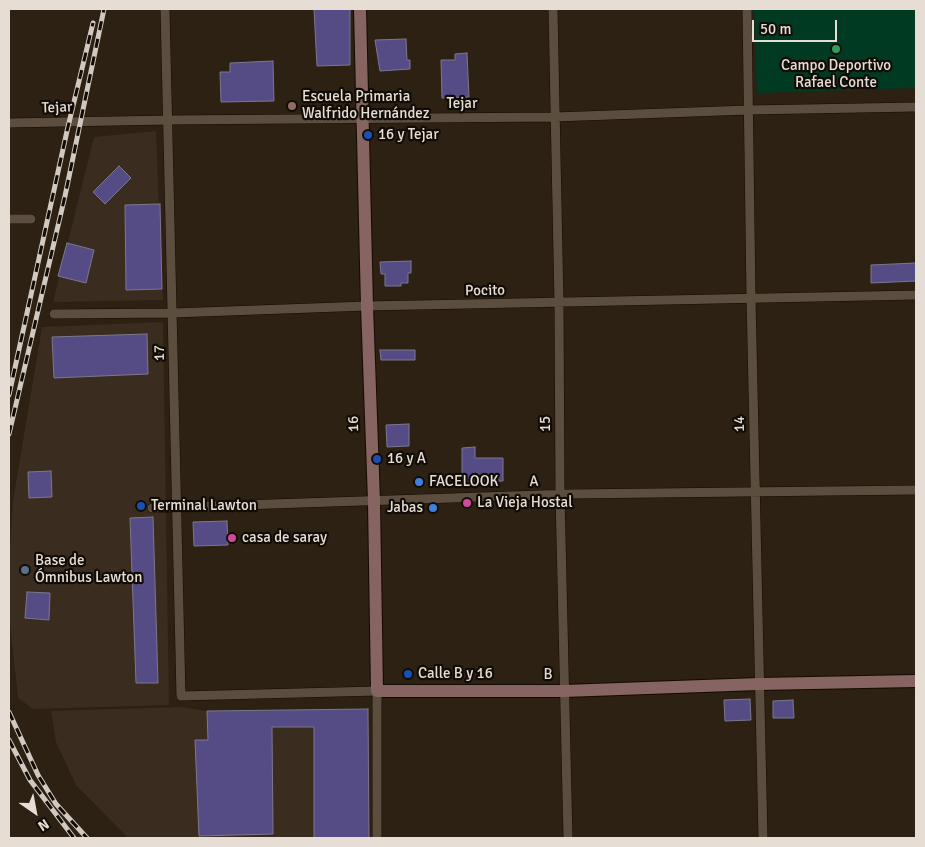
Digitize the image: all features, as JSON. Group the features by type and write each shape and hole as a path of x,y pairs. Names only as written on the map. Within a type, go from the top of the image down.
{"street":[{"name":"17","path":"165,9 180,696"},
{"name":"16","path":"360,9 374,501 377,838"},
{"name":"15","path":"553,9 560,303 560,495 568,838"},
{"name":"14","path":"747,9 751,298 763,838"},
{"name":"Tejar","path":"9,123 555,117 748,110 916,107"},
{"path":"9,219 31,219"},
{"name":"Pocito","path":"54,314 173,313 367,306 916,295"},
{"name":"A","path":"152,508 560,495 916,490"},
{"name":"B","path":"180,696 377,691 564,691 916,681"}],"shaded area":[{"path":"156,131 163,300 53,302 94,137"},
{"name":"Terminal Lawton","path":"163,322 169,705 33,709 18,698 9,614 9,568 13,501 42,327"},
{"path":"180,707 208,711 368,709 369,838 128,838 76,785 56,742 51,711"}],"green space":[{"name":"Campo Deportivo Rafael Conte","path":"754,9 916,9 916,88 757,93"}],"building":[{"path":"314,9 350,9 350,65 317,66"},
{"path":"406,39 407,60 410,60 410,69 380,71 375,40"},
{"path":"467,53 469,97 442,98 441,60 455,60 455,54"},
{"path":"273,61 274,101 221,102 220,72 230,72 230,63"},
{"path":"119,166 131,178 105,204 93,192"},
{"path":"160,204 162,289 126,290 125,205"},
{"path":"67,243 94,250 86,283 58,276"},
{"path":"411,261 411,273 408,273 408,283 401,283 401,286 385,286 385,274 381,274 380,262"},
{"path":"916,263 916,281 871,283 871,265"},
{"path":"147,334 148,374 54,378 52,337"},
{"path":"380,350 415,350 415,360 381,360"},
{"path":"409,424 409,446 387,447 386,425"},
{"path":"475,447 475,458 503,458 503,481 462,482 462,448"},
{"path":"51,471 52,497 29,498 28,472"},
{"path":"153,517 158,683 136,683 130,518"},
{"path":"227,521 228,545 194,546 193,522"},
{"path":"27,592 50,593 49,620 25,618"},
{"path":"750,699 751,720 725,721 724,700"},
{"path":"793,700 794,718 773,718 773,701"},
{"path":"368,709 369,838 314,838 314,727 272,727 273,834 199,836 195,740 208,740 207,711"}],"railway":[{"path":"9,434 65,196 104,9"},
{"path":"9,395 67,131 93,23"},
{"path":"9,712 38,775 56,804 87,838"},
{"path":"9,740 30,780 74,838"}],"place":[{"name":"Campo Deportivo Rafael Conte","path":"836,49"},
{"name":"Escuela Primaria Walfrido Hernández","path":"292,106"},
{"name":"16 y Tejar","path":"368,135"},
{"name":"16 y A","path":"377,459"},
{"name":"FACELOOK","path":"419,482"},
{"name":"La Vieja Hostal","path":"467,503"},
{"name":"Terminal Lawton","path":"141,506"},
{"name":"Jabas","path":"433,508"},
{"name":"casa de saray","path":"232,538"},
{"name":"Base de Ómnibus Lawton","path":"25,570"},
{"name":"Calle B y 16","path":"408,674"}]}
